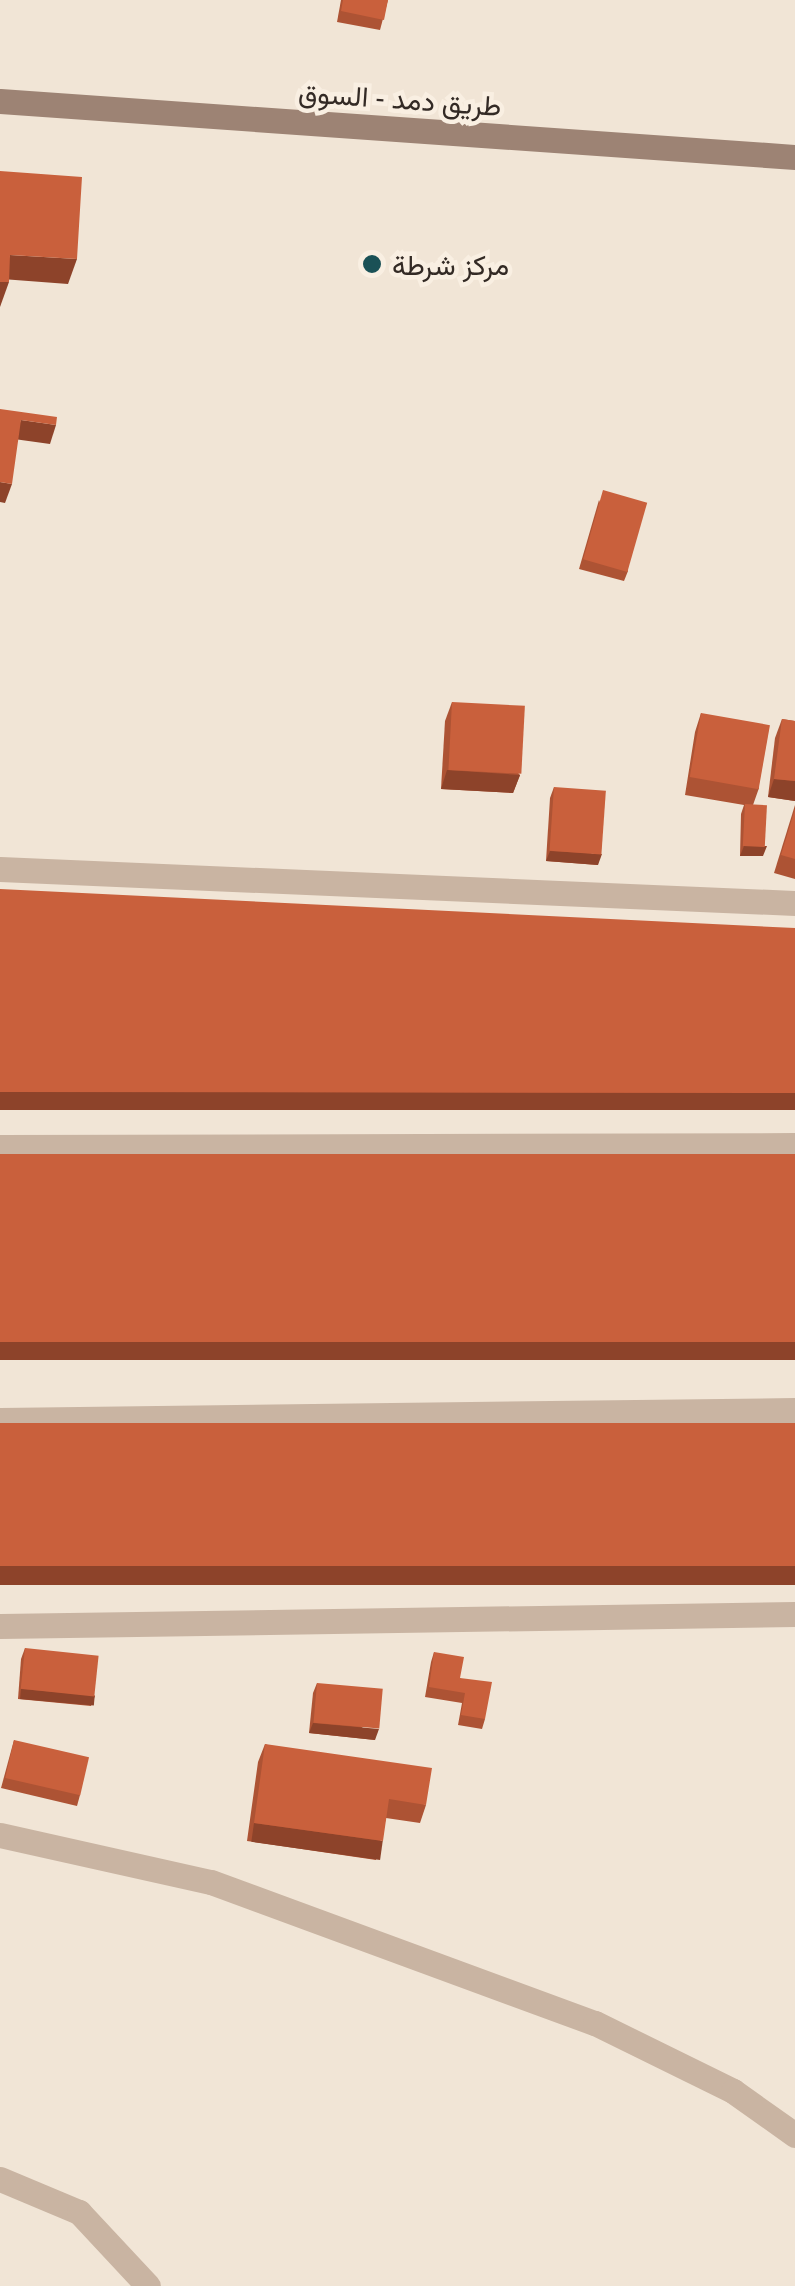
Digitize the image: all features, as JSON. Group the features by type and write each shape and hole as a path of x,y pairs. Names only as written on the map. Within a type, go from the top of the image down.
{"main road":[{"name":"طريق دمد - السوق","path":"0,101 795,158"}],"street":[{"path":"0,869 795,903"},
{"path":"0,1147 795,1145"},
{"path":"0,1420 795,1410"},
{"path":"0,1626 795,1614"},
{"path":"0,1835 210,1882 595,2022 733,2091 795,2135"},
{"path":"0,2179 79,2212 148,2286"}],"building":[{"path":"343,0 388,0 384,20 341,11"},
{"path":"0,171 82,177 77,259 10,255 9,282 0,282"},
{"path":"0,409 57,417 56,425 21,420 12,484 0,482"},
{"path":"603,490 647,503 627,572 583,559"},
{"path":"452,702 525,706 521,774 448,770"},
{"path":"701,713 770,725 759,789 690,777"},
{"path":"782,719 795,721 795,781 774,779"},
{"path":"554,787 606,791 601,854 550,851"},
{"path":"745,804 767,805 765,847 743,846"},
{"path":"795,809 795,859 781,855"},
{"path":"0,889 795,928 795,1093 0,1092"},
{"path":"0,1154 795,1154 795,1342 0,1342"},
{"path":"0,1423 795,1423 795,1566 0,1566"},
{"path":"25,1648 99,1656 94,1697 21,1689"},
{"path":"434,1652 464,1657 460,1678 492,1682 485,1719 461,1715 465,1693 429,1687"},
{"path":"317,1683 383,1689 379,1729 314,1723"},
{"path":"14,1740 89,1757 80,1795 5,1778"},
{"path":"265,1744 432,1768 426,1805 389,1799 383,1841 254,1823"}],"place":[{"name":"مركز شرطة","path":"372,264"}]}
